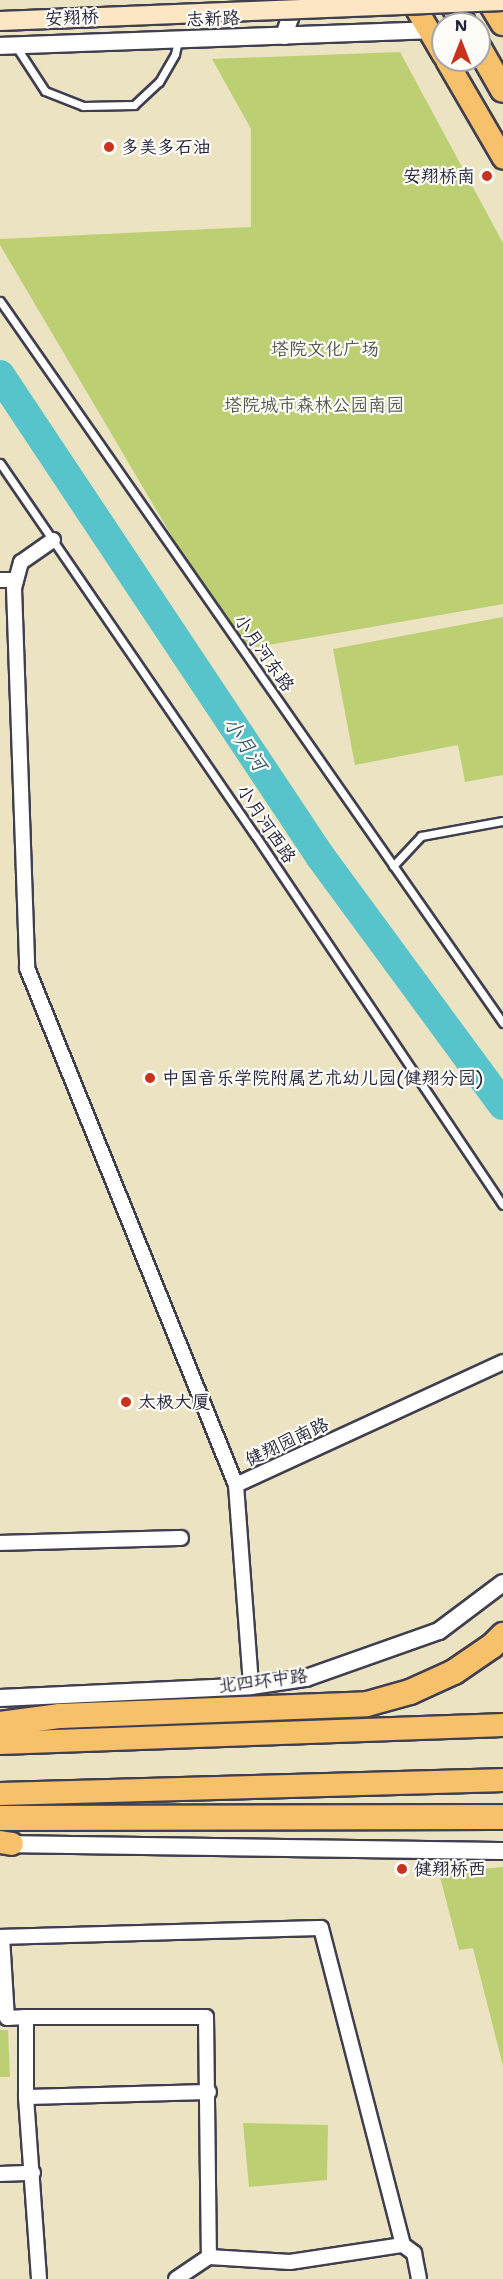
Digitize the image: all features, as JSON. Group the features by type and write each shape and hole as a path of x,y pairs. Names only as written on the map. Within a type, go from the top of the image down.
{"highway":[{"path":"489,0 503,23"},
{"path":"491,69 503,90"},
{"path":"0,1724 60,1716 367,1704 410,1692 454,1672 492,1646 503,1635"},
{"path":"0,1743 503,1725"},
{"path":"0,1794 503,1780"},
{"path":"0,1818 503,1816"}],"main road":[{"path":"411,0 431,35"},
{"name":"安翔桥","path":"0,21 503,1"},
{"path":"453,72 503,158"}],"street":[{"path":"284,36 290,18 291,0"},
{"name":"志新路","path":"8,46 428,30"},
{"path":"53,540 21,562 14,598 27,968 236,1485"},
{"path":"0,580 16,580"},
{"name":"健翔园南路","path":"251,1686 236,1485 503,1362"},
{"path":"0,1543 181,1538"},
{"name":"北四环中路","path":"0,1698 251,1686 306,1678 439,1631 503,1583"},
{"path":"4,1843 503,1851"},
{"path":"209,2257 209,2092 206,2017 4,2018 1,1937 321,1928 403,2245 414,2253 419,2279"},
{"path":"26,2017 26,2097 39,2279"},
{"path":"26,2097 209,2092"},
{"path":"0,2174 33,2173"},
{"path":"176,2279 209,2257 290,2262 403,2245"}],"lane":[{"path":"8,46 45,91 83,106 134,105 159,82 175,54 178,40"},
{"name":"小月河东路","path":"0,301 503,1023"},
{"name":"小月河西路","path":"0,463 262,845 503,1205"},
{"path":"393,866 421,836 503,821"}],"green space":[{"name":"塔院城市森林公园南园","path":"400,52 503,243 503,604 239,650 0,245 0,239 251,227 251,129 212,59"},
{"path":"503,617 503,775 465,782 458,745 355,765 333,649"},
{"path":"503,1867 503,2066 473,1948 459,1950 439,1873"},
{"path":"0,2030 8,2030 10,2077 0,2077"},
{"path":"243,2123 328,2125 327,2180 249,2187"}],"waterway":[{"name":"小月河","path":"0,375 320,856 503,1105"}],"place":[{"name":"多美多石油","path":"109,147"},
{"name":"安翔桥南","path":"487,176"},
{"name":"中国音乐学院附属艺术幼儿园(健翔分园)","path":"150,1078"},
{"name":"太极大厦","path":"126,1402"},
{"name":"健翔桥西","path":"402,1869"}],"park label":[{"name":"塔院文化广场","path":"325,349"}]}
